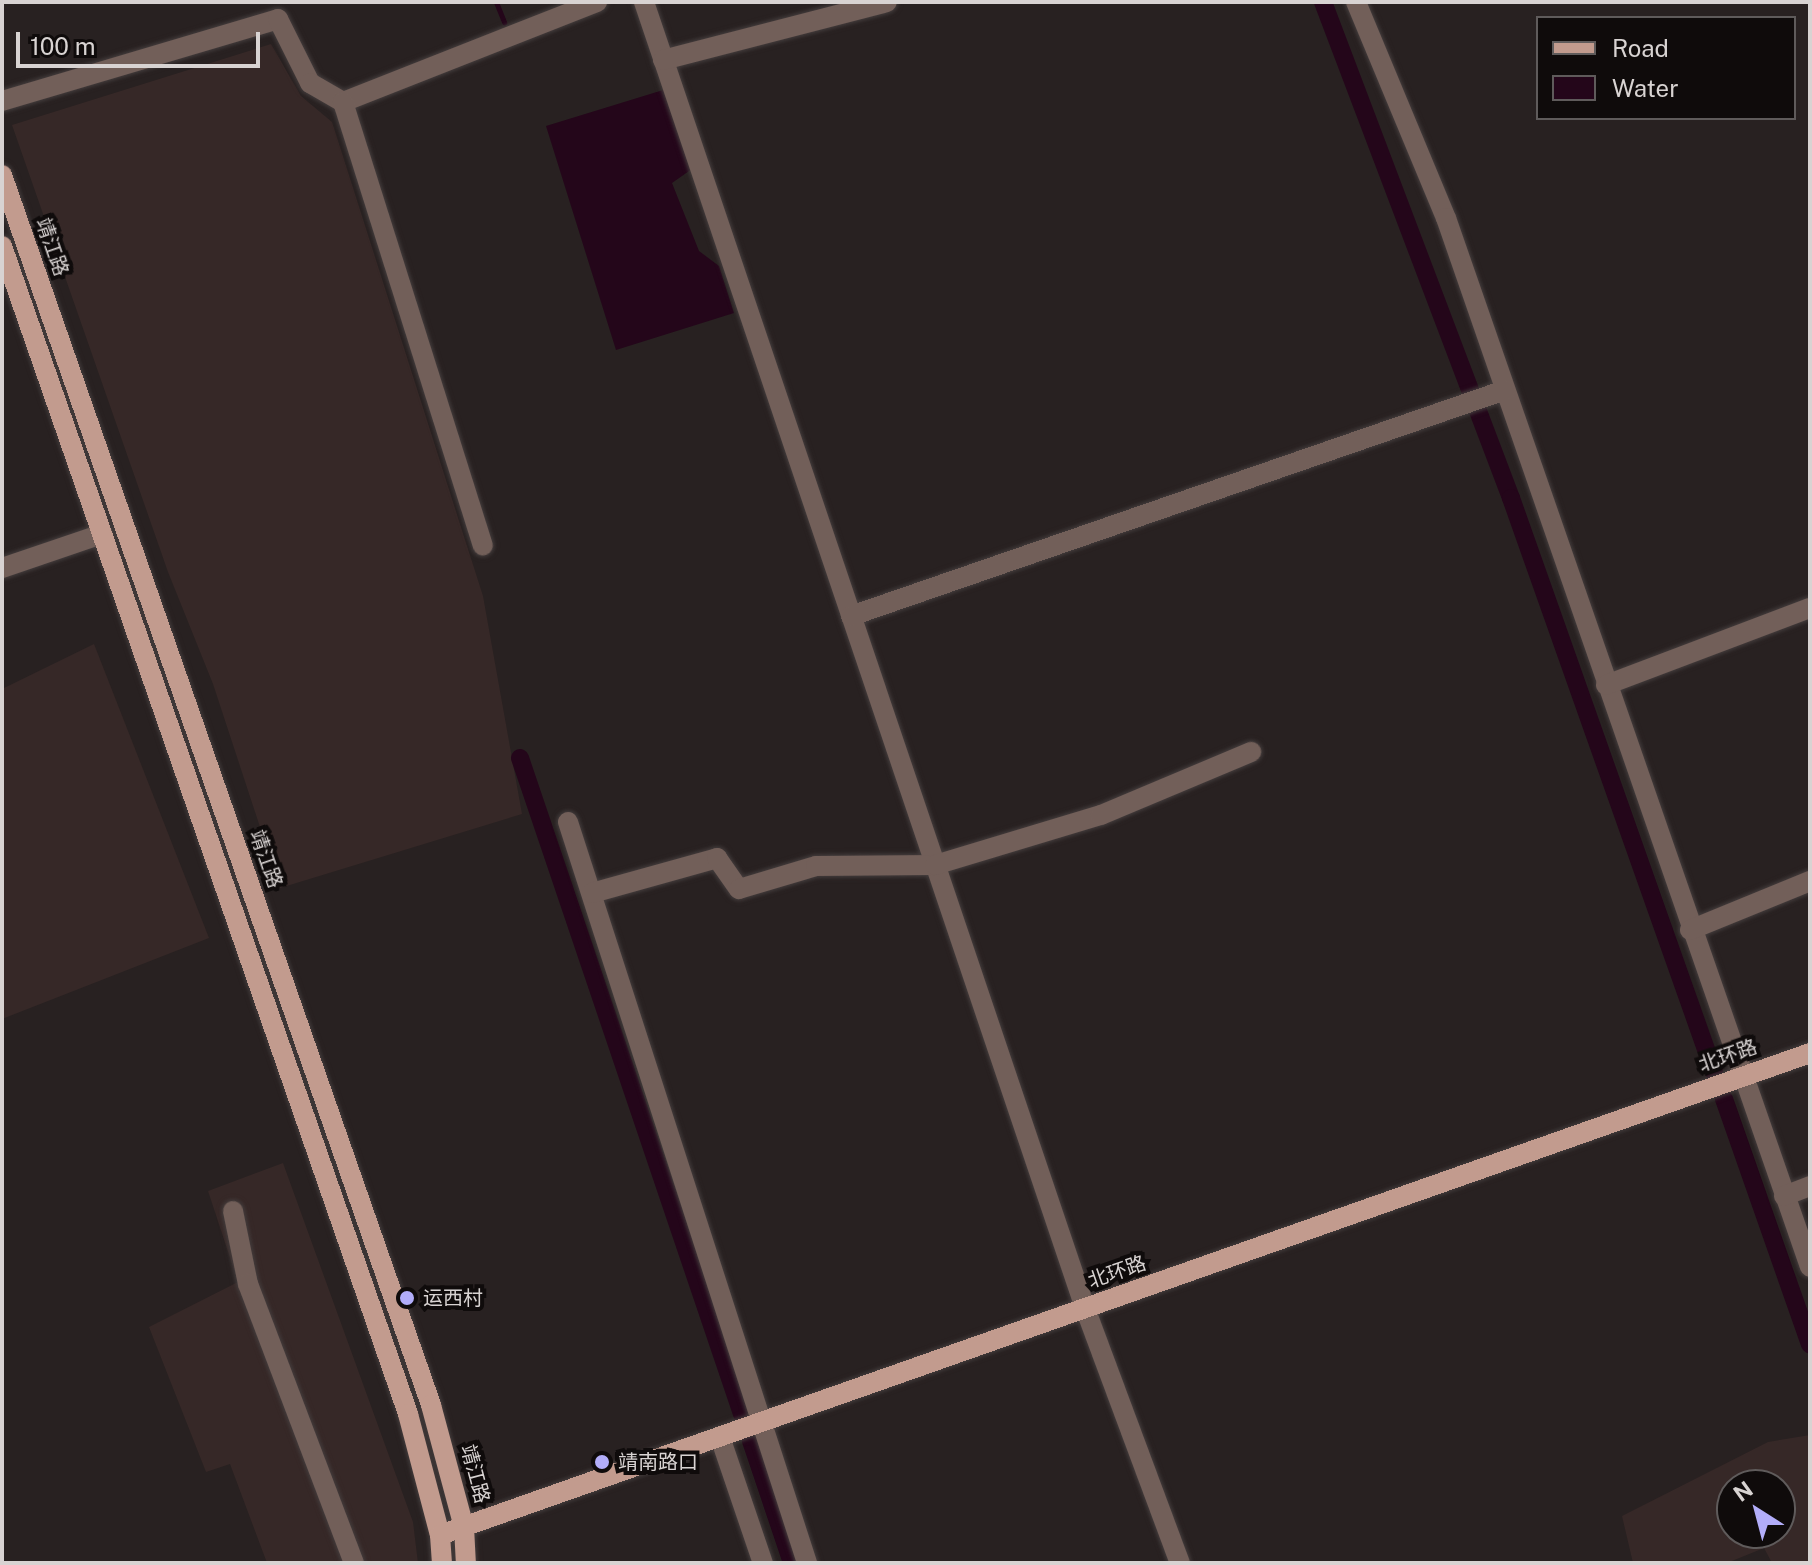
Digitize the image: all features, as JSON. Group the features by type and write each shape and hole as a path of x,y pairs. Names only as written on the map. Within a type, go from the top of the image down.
{"main road":[{"name":"靖江路","path":"2,175 431,1405 464,1527 466,1563"},
{"path":"2,246 408,1414 440,1535 442,1563"},
{"name":"北环路","path":"440,1535 1810,1053"}],"street":[{"path":"343,102 597,2"},
{"path":"644,2 1085,1308 1180,1563"},
{"path":"663,60 887,2"},
{"path":"1356,2 1446,218 1741,1077 1810,1267"},
{"path":"2,101 276,10 310,83 343,102 483,545"},
{"path":"851,616 1504,390"},
{"path":"2,568 102,534"},
{"path":"1606,685 1810,608"},
{"path":"592,893 717,858 739,889 816,866 935,865 1101,815 1251,752"},
{"path":"568,822 807,1563"},
{"path":"1690,930 1810,881"},
{"path":"1784,1196 1810,1186"},
{"path":"233,1211 248,1284 354,1563"},
{"path":"720,1437 763,1563"}],"shaded area":[{"path":"271,44 301,96 332,122 483,596 522,814 280,888 213,684 168,572 12,125"},
{"path":"94,644 209,938 2,1019 2,689"},
{"path":"283,1163 413,1522 418,1563 267,1563 230,1464 206,1472 149,1327 238,1282 208,1191"},
{"path":"1810,1435 1810,1563 1772,1563 1765,1549 1796,1549 1796,1469 1716,1469 1716,1549 1762,1549 1727,1563 1633,1563 1622,1516 1768,1442"}],"water":[{"path":"673,87 699,164 672,183 699,251 719,266 734,313 616,350 546,126"}],"waterway":[{"path":"496,2 504,22"},
{"path":"1323,2 1511,498 1714,1072"},
{"path":"520,758 742,1414"},
{"path":"1724,1099 1810,1344"},
{"path":"751,1441 792,1563"}],"place":[{"name":"运西村","path":"407,1298"},
{"name":"靖南路口","path":"602,1462"}]}
